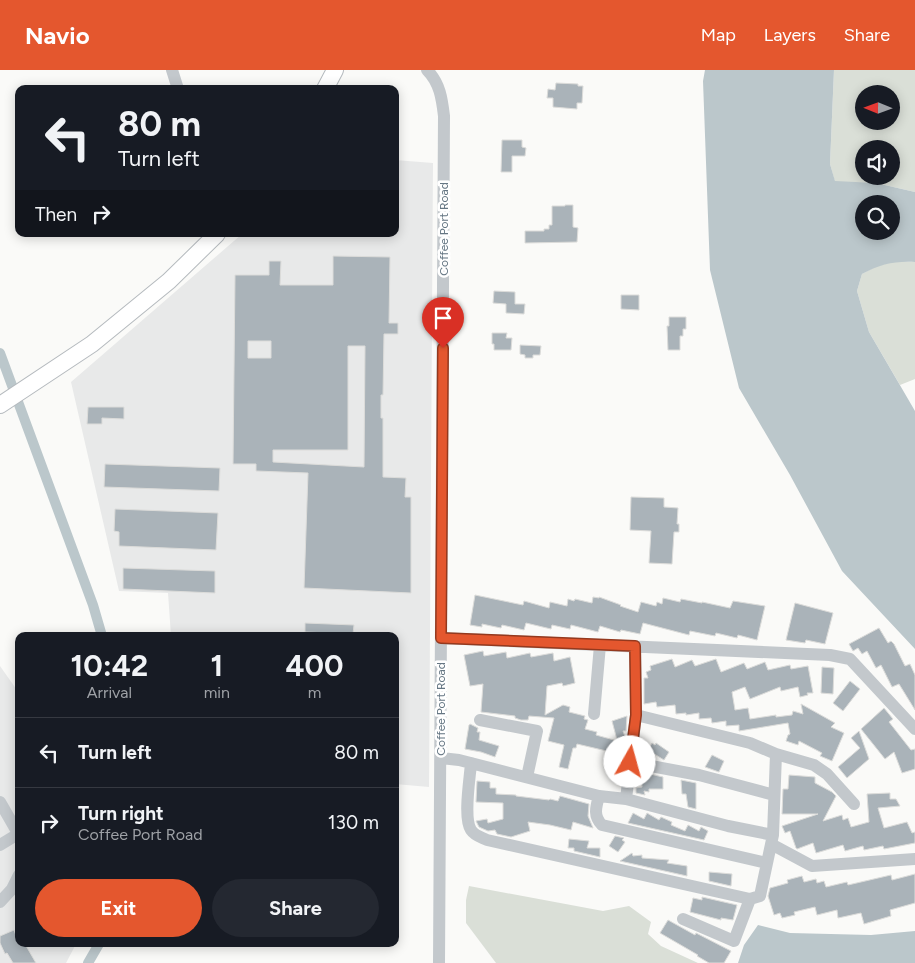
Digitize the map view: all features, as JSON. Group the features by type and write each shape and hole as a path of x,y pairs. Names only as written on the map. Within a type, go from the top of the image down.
{"main road":[{"path":"327,85 335,70"},
{"path":"0,405 92,344 129,315 214,237"}],"street":[{"path":"172,70 177,85"},
{"name":"Coffee Port Road","path":"427,70 434,77 442,95 444,116 439,963"},
{"path":"441,638 830,656 850,659 915,729"},
{"path":"594,714 600,645"},
{"path":"626,799 636,715 635,646"},
{"path":"636,715 750,743 776,754 814,765 828,774 854,804"},
{"path":"480,720 537,731 526,777"},
{"path":"471,763 467,809 470,828 476,836 750,899 760,896 772,840 776,754"},
{"path":"440,758 471,763 599,796 626,799 728,826 772,840 812,866 915,859"},
{"path":"630,762 700,775 774,795"},
{"path":"599,796 595,812 597,820 602,825 767,863"},
{"path":"0,802 15,829"},
{"path":"0,845 15,836"},
{"path":"0,902 15,884"},
{"path":"682,919 734,941 750,899"}],"shaded area":[{"path":"705,70 834,70 830,164 835,181 855,182 855,185 885,185 915,192 915,262 888,264 862,274 857,291 869,332 915,411 915,649 842,571 790,475 739,388 710,270 703,81"},
{"path":"834,70 915,70 915,192 885,185 900,185 900,140 855,140 855,182 835,182 830,164"},
{"path":"399,160 433,163 429,787 399,784 399,632 171,632 168,593 119,591 71,382 239,237 399,237"},
{"path":"897,261 915,262 915,379 900,385 869,332 857,291 862,274 877,266"},
{"path":"0,666 15,687 15,947 74,947 66,963 0,963"},
{"path":"469,886 603,911 629,906 651,922 648,934 661,946 698,963 496,963 466,923 466,900"},
{"path":"758,925 790,933 871,935 915,931 915,963 738,963 744,945"}],"building":[{"path":"556,83 583,86 582,103 577,103 577,109 553,107 553,98 547,98 548,89 555,90"},
{"path":"502,140 522,140 522,147 526,148 525,156 512,156 512,172 501,172"},
{"path":"573,205 573,227 578,228 577,242 525,243 525,231 544,231 544,229 549,229 549,225 552,225 552,206"},
{"path":"333,256 390,257 389,323 398,323 398,334 384,334 383,395 381,395 383,477 406,478 405,497 411,497 411,593 304,588 308,473 256,471 256,464 233,464 235,275 269,275 269,261 281,261 280,285 333,285","holes":["248,341 271,341 271,358 248,358","348,346 365,346 364,467 273,462 273,450 348,450"]},
{"path":"494,291 515,292 515,304 525,304 524,314 506,313 506,304 493,303"},
{"path":"621,295 639,295 639,310 621,309"},
{"path":"669,317 686,317 686,329 683,329 683,336 680,336 680,350 668,350 667,326 669,326"},
{"path":"492,333 507,333 506,338 512,338 511,350 494,350"},
{"path":"520,345 541,346 540,355 533,355 533,358 525,358 525,355 520,354"},
{"path":"88,407 124,407 124,419 102,418 102,424 87,424"},
{"path":"105,464 220,468 219,491 104,487"},
{"path":"631,497 664,498 664,507 678,508 677,524 679,524 679,532 674,532 672,564 649,563 651,531 630,530"},
{"path":"115,509 218,513 216,550 119,546 119,532 114,531"},
{"path":"123,568 215,571 215,593 123,589"},
{"path":"475,595 523,605 524,601 549,608 550,602 567,606 568,599 592,603 593,597 599,597 638,612 641,602 656,606 657,602 662,604 663,598 680,602 681,599 702,602 730,608 733,601 765,606 757,640 738,635 737,638 716,633 715,636 690,631 689,635 643,623 640,634 621,630 620,632 600,626 598,632 571,625 570,629 552,625 551,629 526,623 524,630 502,625 501,628 482,624 482,627 470,625"},
{"path":"795,603 833,613 825,644 806,640 805,643 786,640"},
{"path":"305,623 354,625 353,632 305,632"},
{"path":"879,628 888,643 891,641 894,644 905,666 910,664 915,675 915,710 899,684 892,687 881,665 876,668 867,651 862,654 858,648 853,651 849,644"},
{"path":"483,651 484,656 506,652 507,658 530,653 531,657 553,653 554,661 570,657 575,683 563,686 562,683 547,686 545,715 563,705 570,707 569,712 585,716 584,719 588,720 585,729 597,732 596,735 614,740 611,752 577,744 576,748 573,748 568,769 559,767 564,745 548,741 554,718 529,716 528,720 521,720 515,718 515,716 481,712 483,684 470,686 464,655"},
{"path":"672,659 675,667 692,660 695,666 716,659 721,672 744,663 747,669 765,662 768,670 790,665 791,669 808,666 813,693 807,693 808,695 800,697 798,687 781,691 780,687 750,699 745,687 732,692 735,710 748,708 750,719 776,715 776,717 792,715 793,711 803,714 801,704 835,723 831,727 844,733 832,761 820,756 822,753 799,741 798,745 786,741 790,734 788,723 739,731 739,725 726,726 726,721 712,723 711,718 699,719 699,713 676,714 675,705 657,707 656,702 644,704 644,678 648,678 646,672 651,670 650,666"},
{"path":"822,667 834,668 833,694 821,693"},
{"path":"850,681 860,689 843,711 833,703"},
{"path":"884,708 893,719 889,722 911,750 915,749 915,769 902,773 894,752 885,759 861,729"},
{"path":"627,716 626,731 623,731 625,737 617,740 612,721"},
{"path":"470,724 478,728 477,732 480,732 479,740 499,746 495,757 465,749"},
{"path":"859,731 869,759 847,778 838,767 860,748 851,738"},
{"path":"652,743 655,745 656,743 669,752 664,760 648,750"},
{"path":"712,755 724,761 719,772 705,767"},
{"path":"641,772 663,777 663,789 649,789 649,792 644,791 645,795 636,793 636,788 642,787"},
{"path":"789,775 815,777 815,783 836,796 823,821 842,815 843,820 848,818 851,827 869,822 867,794 890,793 890,799 896,799 900,806 878,808 884,828 907,822 912,833 915,832 915,843 884,849 883,846 864,850 863,846 845,851 843,845 816,853 813,843 797,849 790,831 785,833 782,826 818,814 782,814 783,789 788,789"},
{"path":"681,780 696,783 696,809 688,807 686,794 682,794"},
{"path":"477,781 490,782 490,788 496,788 496,794 558,801 560,796 589,804 588,816 593,828 573,822 571,830 528,822 530,831 511,837 497,834 495,830 488,831 479,827 476,821 487,819 488,823 503,819 503,803 476,802"},
{"path":"633,813 644,819 647,813 659,820 661,817 672,822 671,825 685,831 688,825 699,831 701,827 708,831 704,840 628,823"},
{"path":"615,836 624,838 622,840 625,842 618,852 609,846"},
{"path":"569,839 589,841 587,848 600,848 600,857 574,851 574,848 568,848"},
{"path":"632,853 633,856 642,855 642,858 669,860 667,863 687,866 687,876 620,861"},
{"path":"709,872 732,874 731,886 709,881"},
{"path":"915,874 915,903 890,910 891,916 864,924 861,913 838,918 837,910 817,915 815,907 794,912 795,915 782,918 780,913 774,915 768,896 770,888 788,883 787,880 802,876 804,882 816,879 817,883 824,881 826,887 847,882 848,885 891,875 892,880"},
{"path":"702,897 737,905 733,920 721,918 721,920 690,912 693,898 702,900"},
{"path":"668,920 695,935 696,933 731,951 724,963 709,963 660,933"},
{"path":"14,930 15,947 27,947 36,963 13,963 7,953 5,954 0,943 0,936"}],"waterway":[{"path":"0,353 93,605 101,632"},
{"path":"88,963 97,947"}],"route":[{"path":"443,348 441,638 635,646 636,715 630,762"}]}
